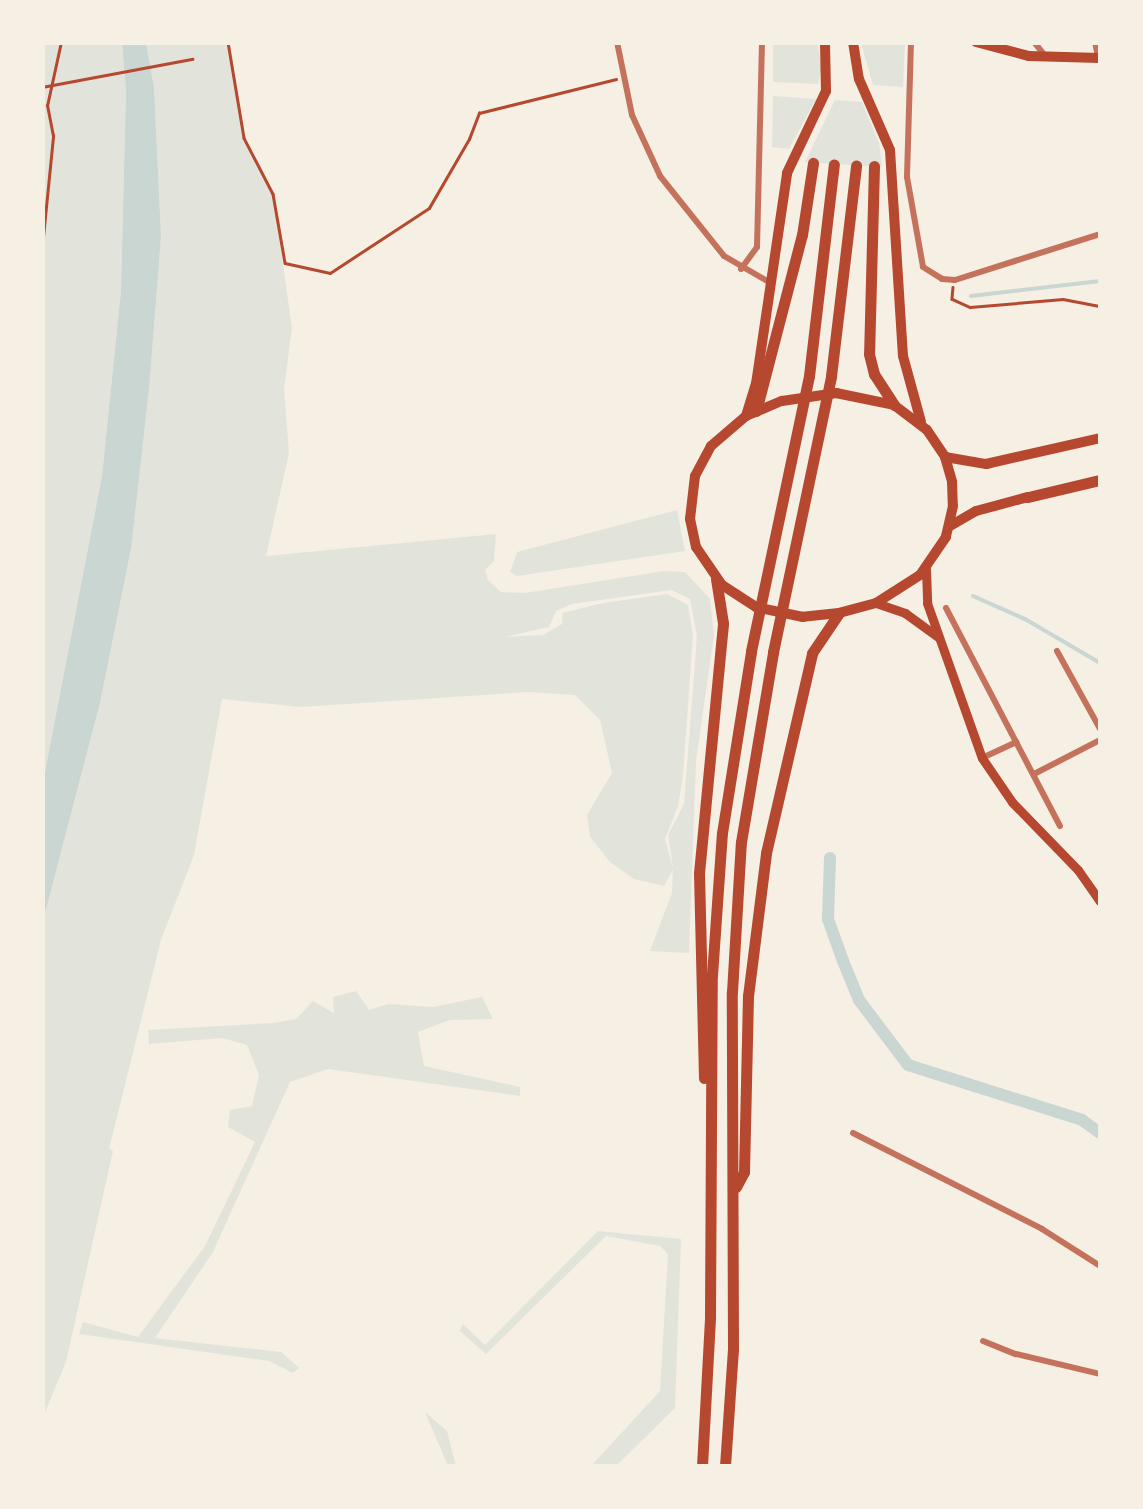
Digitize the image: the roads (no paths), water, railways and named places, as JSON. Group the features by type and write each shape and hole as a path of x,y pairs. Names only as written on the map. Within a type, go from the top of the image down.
{"highway":[{"path":"751,414 802,235 813,163"},
{"path":"702,1466 710,1316 708,1123 722,833 751,651 809,376 834,164"},
{"path":"725,1466 733,1348 732,992 740,842 772,652 831,376 856,165"},
{"path":"874,166 869,354 874,374 894,405"},
{"path":"1028,497 1100,480"},
{"path":"708,1123 701,1046 699,873 723,623 716,579"},
{"path":"734,1191 744,1172 748,996 768,840 812,653 840,614"}],"main road":[{"path":"751,414 790,161 826,91 825,42"},
{"path":"853,42 859,79 890,150 900,337 920,422"},
{"path":"978,43 1047,58 1099,58"},
{"path":"849,394 894,405 920,422 945,457 953,494 950,526 926,569 876,603 840,614 803,617 738,598 716,579 692,534 691,491 712,446 751,414 782,401 849,394"},
{"path":"945,457 986,464 1100,438"},
{"path":"950,526 976,512 1028,497"},
{"path":"926,569 927,603 982,758 1012,802 1078,870 1100,901"},
{"path":"876,603 905,613 941,640"}],"street":[{"path":"617,42 632,115 660,176 724,256 770,282"},
{"path":"742,269 757,247 762,42"},
{"path":"910,42 907,177 920,259 930,273 955,280 1100,234"},
{"path":"1034,42 1047,58"},
{"path":"1095,42 1099,58"},
{"path":"946,608 1060,826"},
{"path":"1057,652 1100,730"},
{"path":"1034,774 1100,740"},
{"path":"982,758 1017,742"},
{"path":"854,1132 1042,1228 1100,1266"},
{"path":"983,1341 1016,1354 1100,1374"}],"waterway":[{"path":"971,296 1100,281"},
{"path":"973,596 1025,619 1100,663"},
{"path":"830,858 828,919 843,961 859,1000 908,1065 1082,1120 1100,1133"}]}
